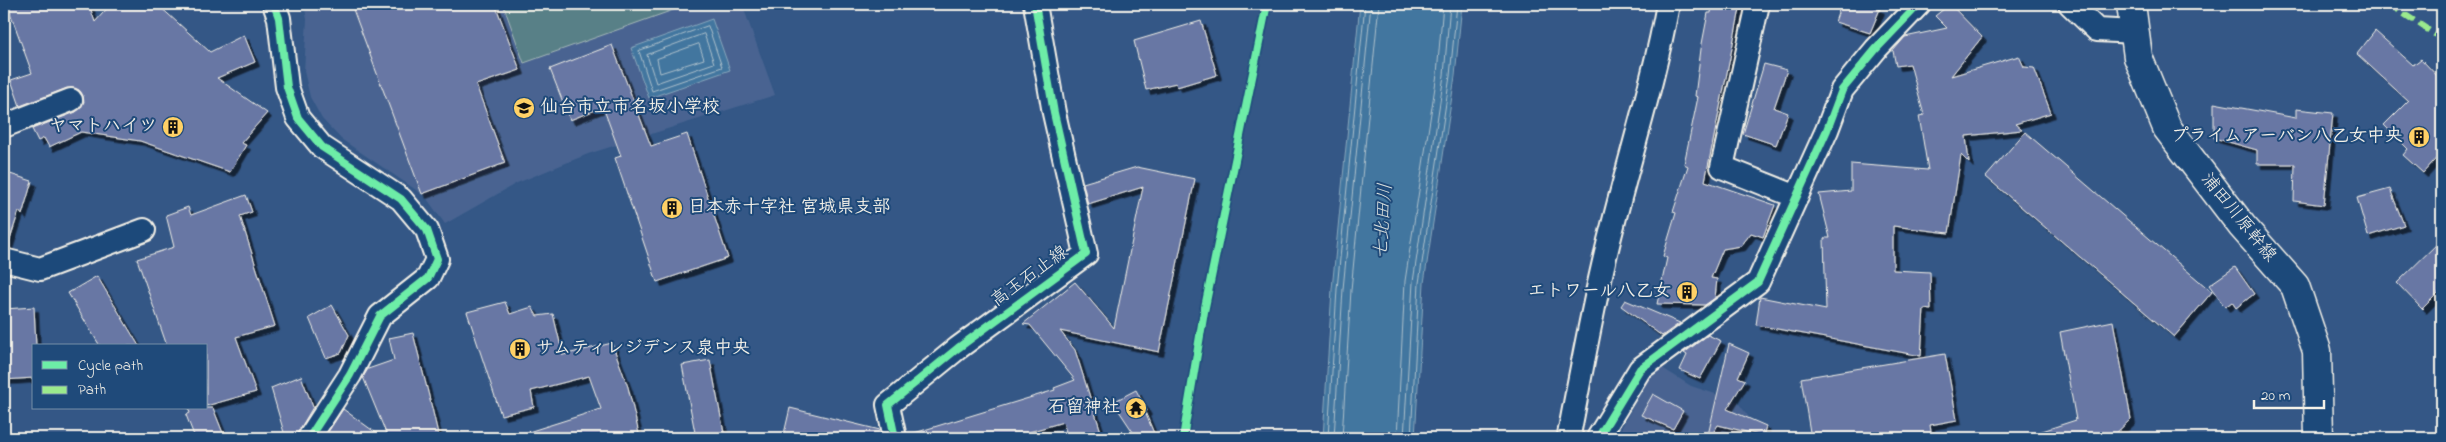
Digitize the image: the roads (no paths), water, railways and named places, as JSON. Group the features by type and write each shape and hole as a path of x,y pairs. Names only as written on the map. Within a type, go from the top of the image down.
{"street":[{"path":"274,4 279,18 287,87 298,118 322,147 401,199 427,230 437,259 428,278 380,316 350,375 310,438"},
{"name":"高玉石止線","path":"895,438 888,405 958,348 1086,254 1054,113 1035,4"},
{"path":"1572,438 1569,435 1614,218 1658,59 1668,4"},
{"path":"1758,4 1722,166 1796,197"},
{"path":"1598,438 1640,370 1758,282 1827,130 1842,90 1876,49 1919,4"},
{"path":"2070,4 2097,30 2135,32"},
{"name":"浦田川原幹線","path":"2131,4 2138,57 2167,128 2242,226 2295,286 2317,352 2319,438"},
{"path":"4,126 71,100"},
{"path":"4,260 40,269 144,230"}],"water":[{"name":"七北田川","path":"1360,4 1462,4 1455,76 1424,283 1415,438 1323,438 1332,289"},
{"path":"712,19 730,70 649,98 631,48"}],"place":[{"name":"仙台市立市名坂小学校","path":"524,108"},
{"name":"ヤマトハイツ","path":"173,127"},
{"name":"プライムアーバン八乙女中央","path":"2419,137"},
{"name":"日本赤十字社 宮城県支部","path":"672,208"},
{"name":"エトワール八乙女","path":"1687,292"},
{"name":"サムティレジデンス泉中央","path":"520,349"},
{"name":"石留神社","path":"1136,408"}]}
